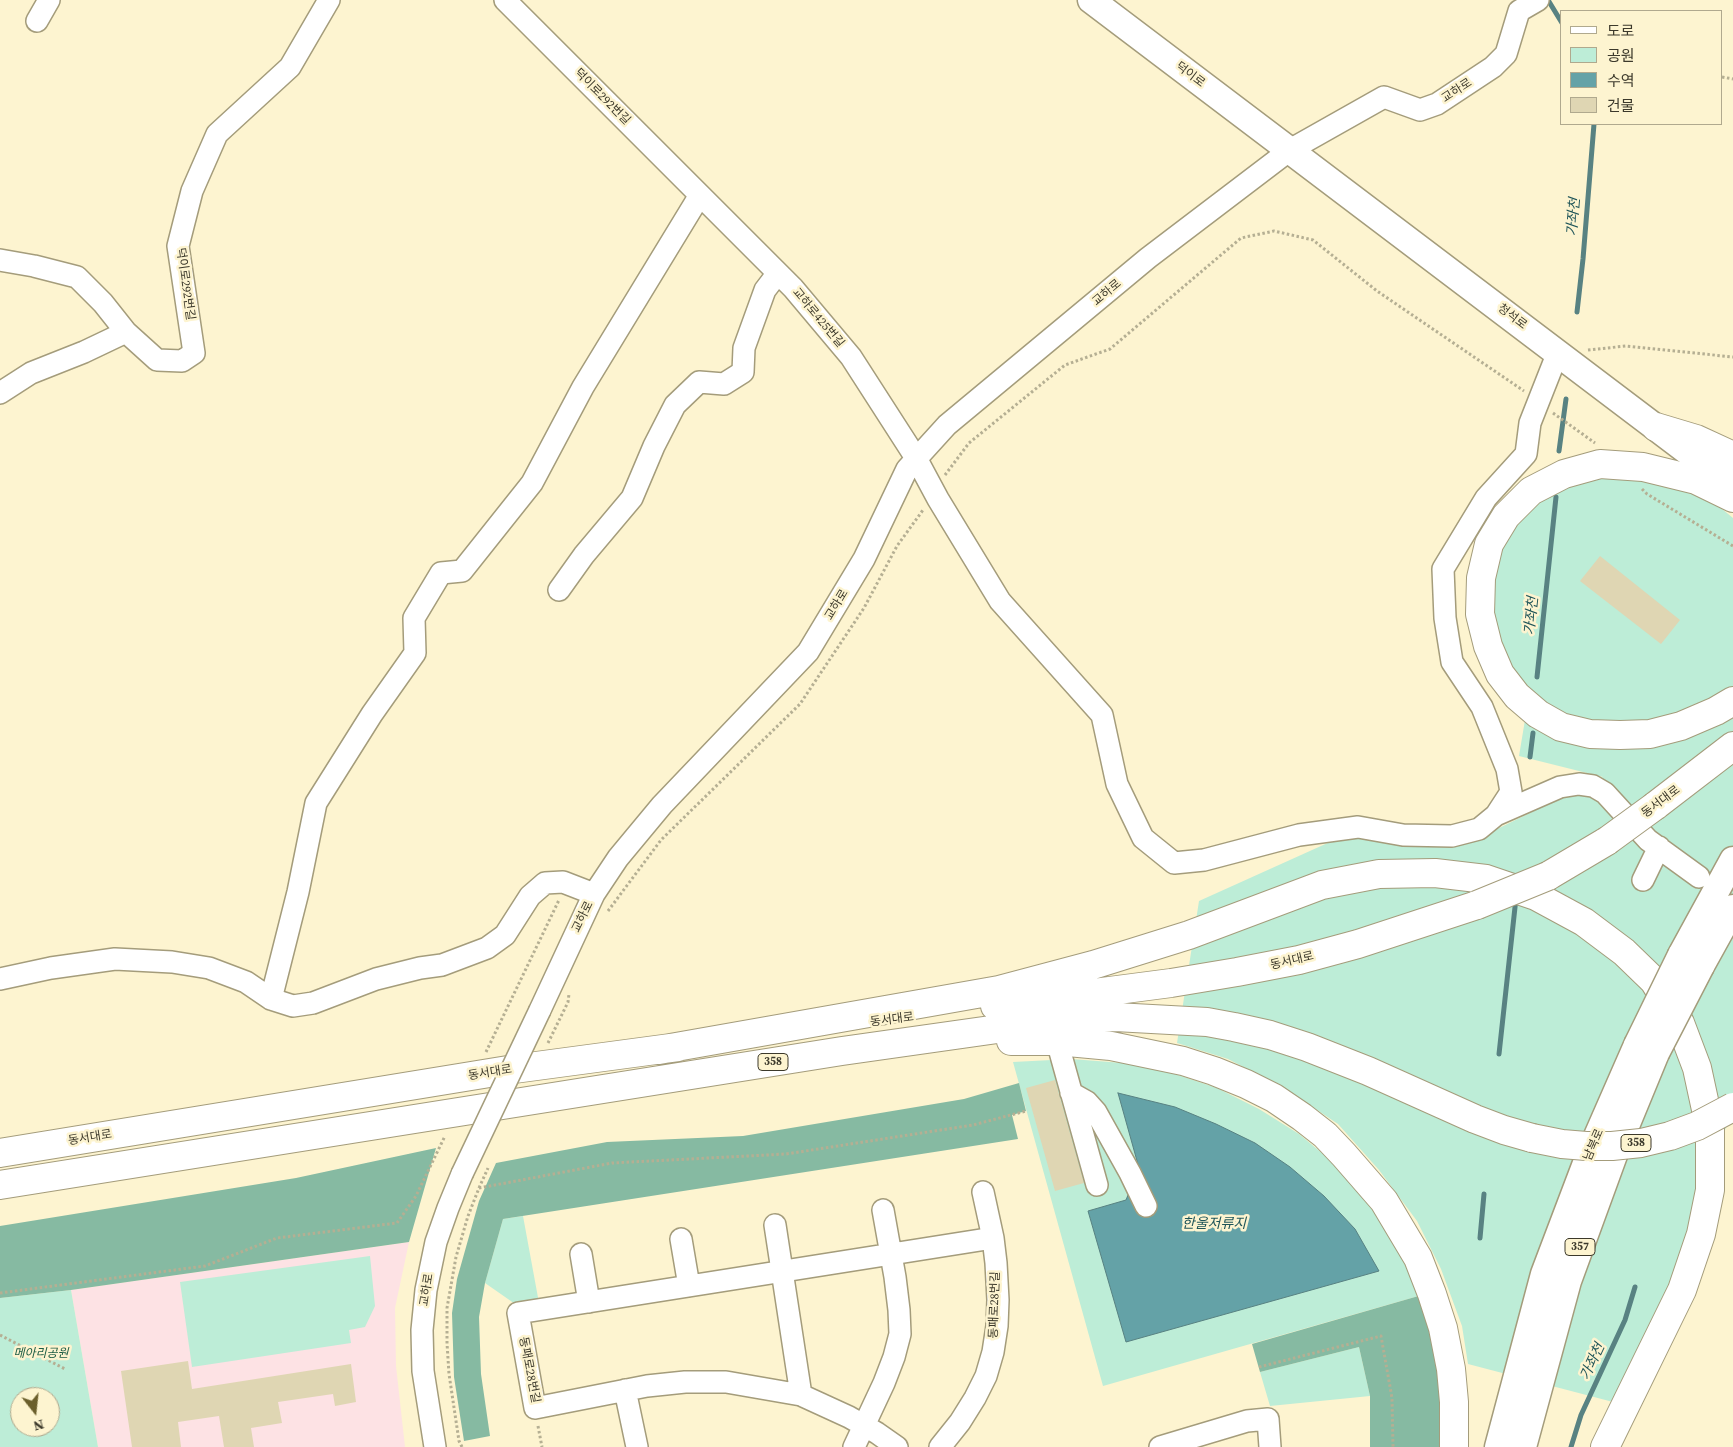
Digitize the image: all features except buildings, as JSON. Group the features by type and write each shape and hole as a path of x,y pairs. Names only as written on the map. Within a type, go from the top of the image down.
{"highway":[{"path":"1656,427 1696,439 1733,456"},
{"path":"1733,498 1696,480 1643,467 1600,464 1564,474 1531,491 1506,516 1489,544 1480,578 1480,614 1488,646 1500,674 1517,696 1538,714 1561,727 1590,734 1650,734 1681,726 1716,711 1733,701"},
{"name":"동서대로","path":"0,1153 536,1066 1172,983 1299,960 1477,905 1548,876 1606,841 1733,746"},
{"path":"659,1050 998,990 1093,965 1189,936 1322,885 1379,874 1435,873 1486,879 1536,896 1584,922 1624,952 1654,981 1680,1023 1687,1041 1697,1068 1710,1128 1710,1190 1701,1234 1682,1290 1605,1447"},
{"name":"동서대로","path":"0,1185 842,1051 1054,1021 1115,1017 1207,1022 1234,1026 1270,1035 1368,1071 1474,1119 1532,1138 1562,1144 1612,1146 1642,1143 1698,1126 1733,1107"},
{"path":"842,1051 994,1040 1057,1041 1111,1046 1184,1061 1246,1084 1274,1098 1309,1123 1344,1154 1388,1208 1418,1258 1443,1328 1451,1369 1454,1402 1454,1447"},
{"path":"0,1194 297,1139"}],"main road":[{"name":"덕이로","path":"1091,0 1290,150"},
{"name":"청석로","path":"1290,150 1733,486"},
{"name":"남북로","path":"1498,1447 1544,1274 1591,1150 1646,1049 1691,960 1733,860"},
{"name":"남북로","path":"1691,960 1733,908"},
{"name":"남북로","path":"1523,1447 1568,1281 1614,1155 1646,1049"}],"street":[{"path":"37,21 49,0"},
{"name":"덕이로292번길","path":"0,260 77,277 103,303 126,332 157,360 182,361 194,353 178,246 192,191 217,134 290,67 329,0"},
{"name":"덕이로292번길","path":"505,0 700,195"},
{"name":"교하로","path":"435,1447 423,1371 422,1330 426,1290 436,1242 462,1174 594,894 618,858 662,805 808,652 864,559 907,469 947,425 1141,264 1290,150 1384,97 1420,110 1437,104 1492,67 1506,54 1518,5 1538,0"},
{"path":"271,999 298,892 316,803 372,714 414,653 414,618 441,573 462,571 532,482 583,387 700,195"},
{"name":"교하로425번길","path":"700,195 793,288 851,357 916,458 933,490 1000,601 1102,715 1117,784 1143,838 1174,863 1204,860 1300,835 1358,827 1403,835 1452,836 1479,828 1496,815"},
{"path":"559,590 584,555 632,498 654,446 675,404 699,382 724,384 743,372 744,348 764,290 778,273"},
{"path":"0,393 31,374 126,332"},
{"path":"1496,815 1511,792 1507,769 1482,707 1452,662 1445,618 1444,569 1486,498 1526,454 1530,423 1546,407 1558,352"},
{"path":"1496,815 1560,788 1579,784 1593,786 1605,793 1637,829 1658,848 1699,877"},
{"path":"1643,880 1658,848"},
{"path":"0,979 50,968 114,959 172,962 218,971 246,982 271,999 293,1006 313,1003 376,979 420,968 442,965 487,948 505,935 530,896 545,883 564,882 594,894"},
{"path":"1057,1041 1097,1185"},
{"path":"1071,1092 1087,1102 1096,1112 1146,1206"},
{"name":"동패로28번길","path":"940,1447 960,1422 975,1398 986,1376 993,1352 998,1300 996,1263 993,1238 983,1192"},
{"path":"854,1447 894,1357 900,1334 899,1310 883,1210"},
{"path":"775,1225 802,1395"},
{"name":"동패로28번길","path":"897,1447 864,1425 802,1395 726,1382 685,1382 625,1390 535,1408 518,1313 993,1238"},
{"path":"680,1240 689,1286"},
{"path":"580,1254 589,1302"},
{"path":"625,1390 637,1447"},
{"path":"1160,1447 1247,1421 1268,1419 1270,1447"}],"path":[{"path":"606,915 662,840 800,704 864,608 897,546 922,512 933,490 969,443 1065,365 1110,349 1241,238 1274,231 1313,240 1378,290 1573,427"},
{"path":"1558,352 1626,346 1733,357"},
{"path":"474,1076 567,884"},
{"path":"536,1066 568,1002 570,985"},
{"path":"479,1188 612,1162 786,1154 973,1125 1026,1111"},
{"path":"0,1293 205,1266 277,1238 397,1223 416,1196 456,1113"},
{"path":"462,1447 459,1441 449,1374 447,1308 456,1257 468,1216 489,1165"},
{"path":"0,1335 64,1368"},
{"path":"1258,1367 1381,1336 1392,1398 1393,1447"}],"shaded area":[{"path":"409,1242 395,1308 396,1366 405,1447 98,1447 71,1290"}],"green space":[{"path":"1598,475 1671,480 1716,504 1733,518 1733,1115 1697,1181 1689,1228 1673,1282 1613,1402 1468,1364 1462,1326 1441,1269 1417,1221 1379,1170 1338,1124 1284,1088 1228,1059 1177,1043 1199,901 1352,832 1487,834 1603,777 1519,756 1530,690 1513,669 1500,643 1492,611 1493,578 1500,550 1514,523 1537,499"},
{"path":"1071,1059 1123,1063 1169,1072 1217,1088 1259,1109 1299,1134 1334,1163 1364,1195 1395,1239 1422,1295 1103,1386 1013,1062"},
{"path":"1019,1083 1026,1111 1012,1115 1018,1139 503,1219 485,1283 479,1317 481,1374 490,1436 464,1441 454,1377 452,1313 457,1279 479,1201 496,1163 607,1142 743,1136 964,1099"},
{"path":"436,1148 409,1242 71,1290 0,1298 0,1226 296,1178"},
{"path":"523,1216 539,1303 518,1306 485,1283 503,1219"},
{"path":"370,1256 375,1306 365,1327 349,1330 351,1343 192,1367 180,1282"},
{"name":"메아리공원","path":"71,1290 98,1447 0,1447 0,1298"},
{"path":"1422,1295 1434,1339 1439,1380 1442,1447 1370,1447 1370,1396 1359,1347 1260,1372 1252,1344"},
{"path":"1359,1347 1370,1396 1270,1406 1260,1372"}],"water":[{"name":"한울저류지","path":"1118,1093 1175,1107 1255,1143 1290,1167 1324,1196 1355,1229 1379,1271 1126,1342 1088,1211 1126,1200 1139,1168"}],"waterway":[{"name":"가좌천","path":"1548,0 1560,20"},
{"name":"가좌천","path":"1577,312 1594,125"},
{"name":"가좌천","path":"1559,451 1566,399"},
{"name":"가좌천","path":"1537,677 1556,497"},
{"name":"가좌천","path":"1530,757 1533,733"},
{"name":"가좌천","path":"1499,1054 1516,898"},
{"name":"가좌천","path":"1480,1238 1484,1194"},
{"name":"가좌천","path":"1571,1447 1581,1415 1625,1320 1635,1287"}]}
